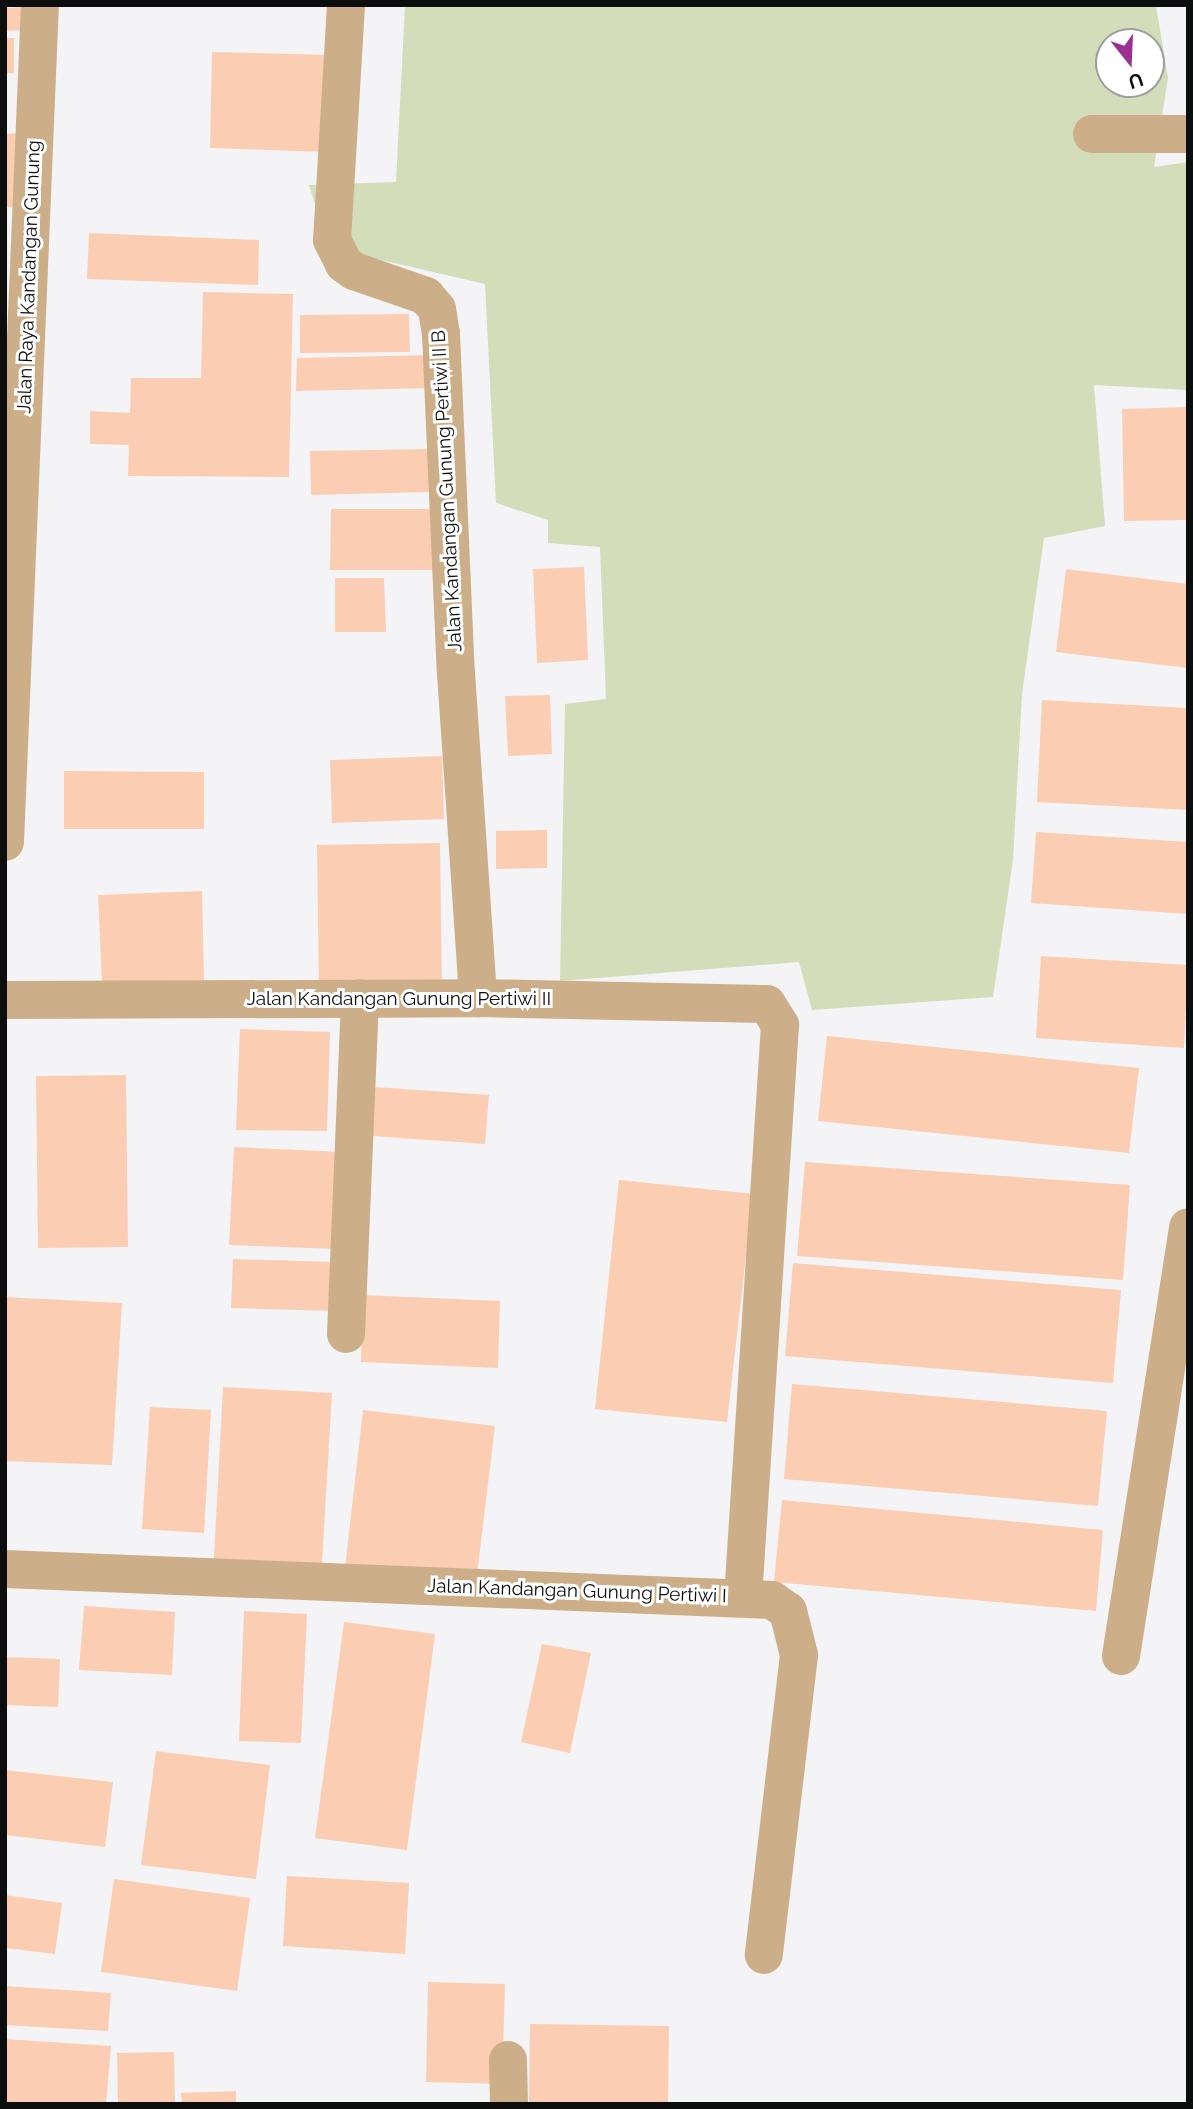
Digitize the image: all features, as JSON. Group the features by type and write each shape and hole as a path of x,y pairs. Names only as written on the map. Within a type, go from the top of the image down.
{"street":[{"name":"Jalan Raya Kandangan Gunung","path":"5,842 21,111 40,5"},
{"name":"Jalan Kandangan Gunung Pertiwi II B","path":"346,5 332,240 344,264 354,271 426,296 437,309 441,334 456,673 478,998"},
{"path":"1092,134 1188,134"},
{"path":"346,1334 360,998"},
{"name":"Jalan Kandangan Gunung Pertiwi II","path":"5,1000 478,998 767,1004 780,1025"},
{"name":"Jalan Kandangan Gunung Pertiwi I","path":"5,1569 743,1598 780,1025"},
{"path":"1121,1656 1188,1227"},
{"path":"743,1598 772,1600 788,1611 799,1655 764,1955"},
{"path":"508,2060 509,2104"}],"green space":[{"path":"405,5 1156,5 1160,28 1095,28 1095,98 1165,98 1154,167 1188,162 1188,390 1094,385 1105,526 1044,538 1022,694 1013,860 993,997 812,1010 799,962 560,981 565,704 606,699 600,547 548,543 548,520 496,503 485,284 329,248 309,185 396,182"},
{"path":"1165,60 1168,78 1165,97"}],"building":[{"path":"24,7 24,30 5,31 5,8"},
{"path":"5,38 14,38 14,73 5,73"},
{"path":"212,52 331,55 328,152 210,148"},
{"path":"22,133 25,207 5,207 5,134"},
{"path":"89,233 259,240 258,285 87,279"},
{"path":"203,292 293,294 289,477 128,476 129,445 90,444 90,411 130,413 131,378 201,378"},
{"path":"409,314 410,352 300,353 300,315"},
{"path":"434,355 434,388 296,391 297,358"},
{"path":"1186,407 1187,520 1124,521 1122,409"},
{"path":"429,449 430,492 311,495 310,451"},
{"path":"331,509 434,509 433,570 330,570"},
{"path":"584,567 588,660 537,663 533,569"},
{"path":"1066,569 1188,584 1188,668 1056,652"},
{"path":"335,578 384,578 386,632 335,632"},
{"path":"550,695 552,754 508,756 505,696"},
{"path":"1042,700 1188,708 1188,810 1037,802"},
{"path":"442,756 444,819 332,823 330,760"},
{"path":"64,771 204,772 204,829 64,829"},
{"path":"547,830 547,868 496,869 496,831"},
{"path":"1036,832 1188,842 1188,914 1031,903"},
{"path":"440,843 442,989 319,992 317,845"},
{"path":"202,891 204,980 102,984 98,895"},
{"path":"1041,956 1188,965 1184,1048 1036,1038"},
{"path":"240,1029 330,1032 327,1131 236,1130"},
{"path":"827,1036 1139,1068 1129,1153 818,1121"},
{"path":"126,1075 128,1247 38,1248 36,1076"},
{"path":"375,1087 489,1095 485,1144 372,1136"},
{"path":"234,1147 343,1152 338,1249 229,1245"},
{"path":"805,1162 1130,1185 1123,1280 797,1256"},
{"path":"619,1180 753,1194 727,1422 595,1409"},
{"path":"233,1259 335,1262 333,1311 231,1308"},
{"path":"793,1263 1121,1290 1113,1383 785,1356"},
{"path":"363,1295 500,1301 498,1368 361,1362"},
{"path":"5,1297 122,1303 112,1465 5,1461"},
{"path":"792,1384 1107,1411 1098,1506 784,1479"},
{"path":"223,1387 332,1393 321,1581 213,1576"},
{"path":"150,1407 211,1410 204,1533 142,1529"},
{"path":"363,1410 495,1426 476,1583 345,1568"},
{"path":"782,1500 1103,1530 1096,1611 774,1582"},
{"path":"84,1606 175,1612 172,1675 79,1670"},
{"path":"244,1611 307,1614 301,1743 239,1741"},
{"path":"344,1622 435,1634 407,1850 315,1838"},
{"path":"542,1644 591,1653 570,1753 521,1742"},
{"path":"5,1657 60,1659 58,1707 5,1705"},
{"path":"156,1751 270,1765 256,1879 141,1865"},
{"path":"5,1770 113,1782 105,1847 5,1835"},
{"path":"287,1876 409,1883 405,1954 283,1946"},
{"path":"114,1879 250,1898 237,1991 101,1972"},
{"path":"5,1895 62,1903 55,1954 5,1948"},
{"path":"428,1982 505,1984 502,2084 426,2082"},
{"path":"5,1986 111,1993 108,2031 5,2025"},
{"path":"530,2024 669,2026 668,2104 529,2104"},
{"path":"5,2039 111,2046 106,2104 5,2104"},
{"path":"174,2052 175,2104 118,2104 117,2053"},
{"path":"236,2091 236,2104 182,2104 181,2093"}]}
